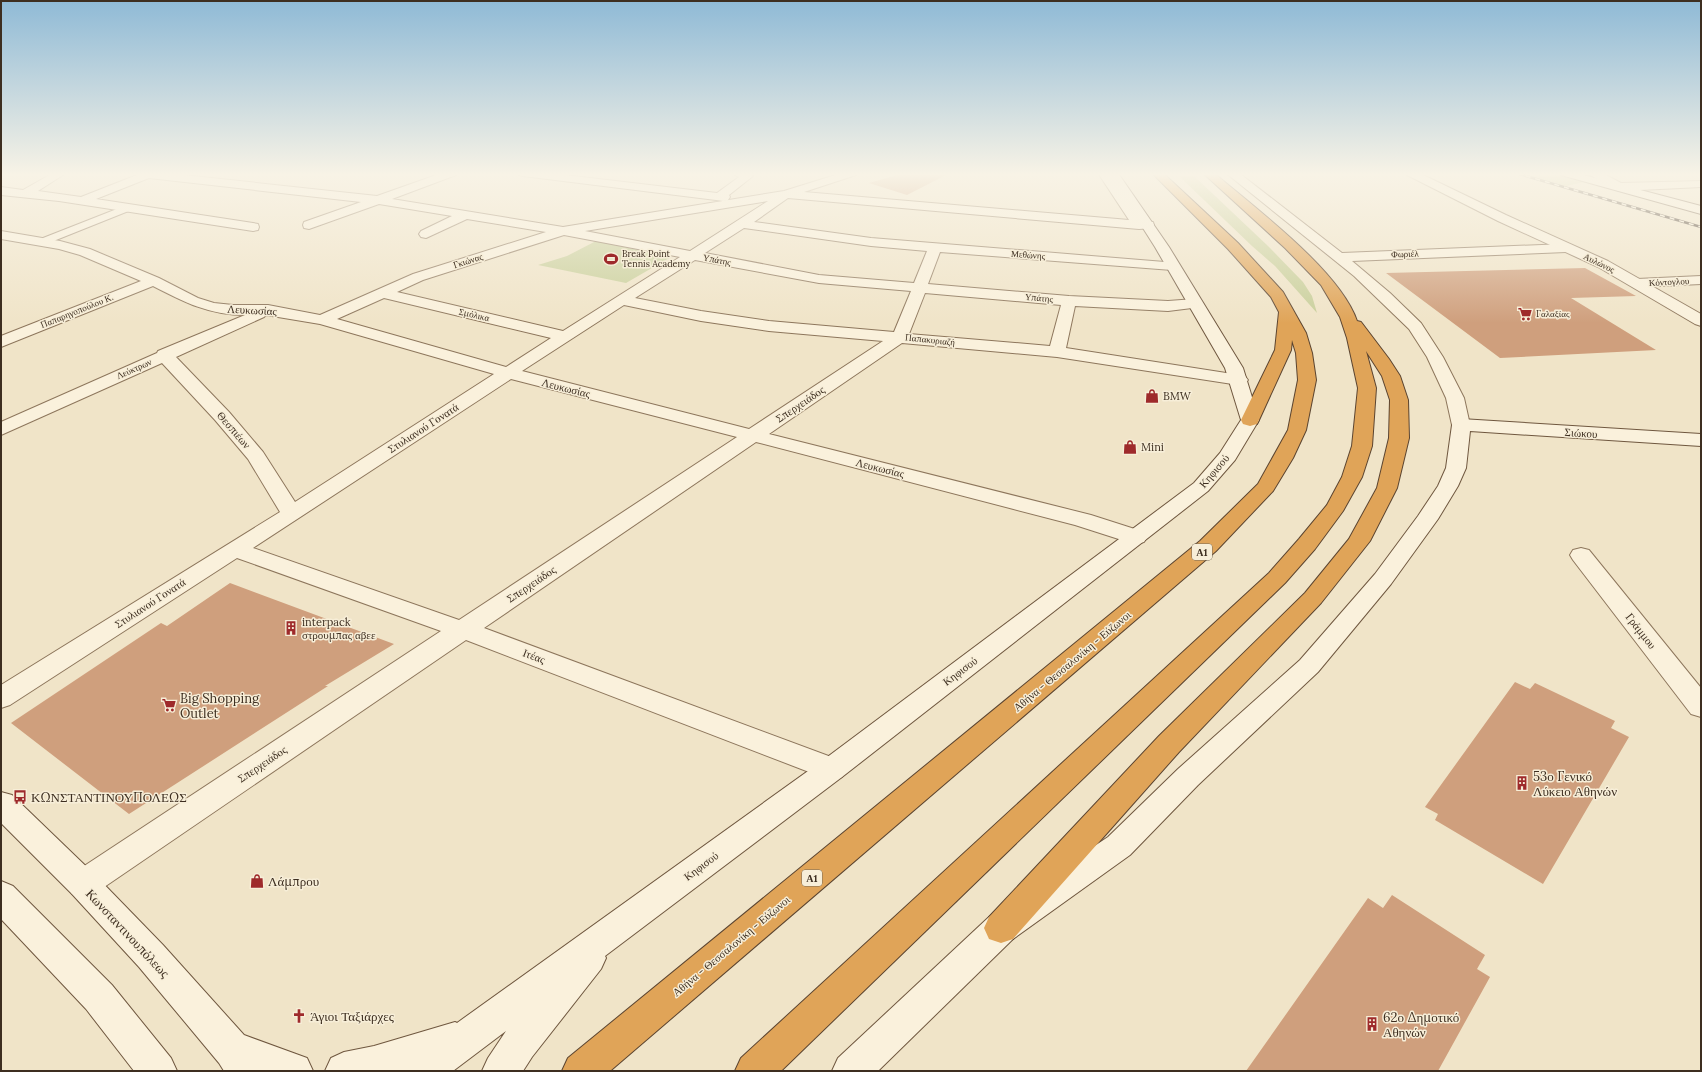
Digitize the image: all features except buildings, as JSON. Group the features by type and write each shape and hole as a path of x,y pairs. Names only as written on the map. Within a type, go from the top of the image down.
{"highway":[{"name":"Αθήνα - Θεσσαλονίκη - Εύζωνοι","path":"581,1071 1208,546 1266,487 1283,458 1296,430 1307,380 1302,346 1298,333 1278,295 1253,266 1209,223"},
{"path":"1001,928 1169,744 1313,598 1358,541 1387,488 1399,438 1399,400 1391,376 1381,359 1348,317 1337,297 1321,276 1265,223"},
{"path":"1250,420 1283,350 1287,311"},
{"path":"754,1071 1278,578 1307,544 1336,507 1352,477 1362,446 1367,388 1348,317"}],"street":[{"path":"42,242 89,223"},
{"path":"227,223 254,227"},
{"path":"308,225 314,223"},
{"path":"426,234 448,223"},
{"name":"Υπάτης","path":"517,223 563,230 819,279 1069,301 1168,306 1195,304"},
{"name":"Γκιώνας","path":"322,320 418,277 563,230 607,223"},
{"path":"1121,223 1144,225 1172,266 1234,368 1250,420"},
{"path":"851,1071 1001,928 1119,846 1188,777 1309,666 1382,579 1427,519 1448,486 1456,468 1461,425 1455,398 1435,357 1415,326 1385,296 1340,257 1296,223"},
{"name":"Αυλώνος","path":"1513,223 1603,264 1700,319"},
{"name":"Μεθώνης","path":"742,224 829,237 935,248 1172,266"},
{"name":"Στυλιανού Γονατά","path":"1,698 234,548 292,514 565,336 742,224"},
{"name":"Λευκωσίας","path":"1,235 60,245 92,255 154,281 176,293 212,307 233,310 268,310 322,320 508,373 1083,520 1136,537"},
{"path":"900,336 935,248"},
{"name":"Φωριέλ","path":"1340,257 1566,248"},
{"name":"Κόντογλου","path":"1637,283 1701,280"},
{"name":"Παπαρηγοπούλου Κ.","path":"1,342 154,281"},
{"name":"Σμόλικα","path":"383,293 565,336"},
{"name":"Παπακυριαζή","path":"622,300 701,316 769,326 900,336 1057,352 1238,380"},
{"path":"1057,352 1069,301"},
{"name":"Λεύκτρων","path":"1,429 164,355 268,310"},
{"name":"Σπερχειάδος","path":"83,884 900,336"},
{"name":"Θεσπιέων","path":"164,355 222,416 256,456 292,514"},
{"name":"Κηφισού","path":"422,1071 832,768 1202,487 1228,456 1250,420"},
{"name":"Σιώκου","path":"1461,425 1701,440"},
{"name":"Ιτέας","path":"234,548 463,630 832,768"},
{"name":"Γράμμου","path":"1581,555 1701,707"},
{"name":"Κωνσταντινουπόλεως","path":"1,804 83,884 151,956 239,1061"},
{"path":"1,896 99,997 158,1071"},
{"path":"501,1071 519,1044 608,935"},
{"path":"344,1071 374,1065 469,1035"},
{"path":"239,1061 294,1071"}],"green space":[{"path":"1228,223 1244,223 1268,246 1303,282 1312,296 1317,313 1275,266"},
{"name":"Break Point Tennis Academy","path":"596,241 671,257 626,283 538,265 567,256"}],"railway":[{"path":"1687,223 1701,227"}],"place":[{"name":"Break Point Tennis Academy","path":"611,259"},
{"name":"Γαλαξίας","path":"1525,314"},
{"name":"BMW","path":"1152,396"},
{"name":"Mini","path":"1130,447"},
{"name":"interpack στρουμπας αβεε","path":"291,628"},
{"name":"Big Shopping Outlet","path":"169,705"},
{"name":"53ο Γενικό Λύκειο Αθηνών","path":"1522,783"},
{"name":"ΚΩΝΣΤΑΝΤΙΝΟΥΠΟΛΕΩΣ","path":"20,797"},
{"name":"Λάμπρου","path":"257,881"},
{"name":"Άγιοι Ταξιάρχες","path":"299,1016"},
{"name":"62ο Δημοτικό Αθηνών","path":"1372,1024"}]}
